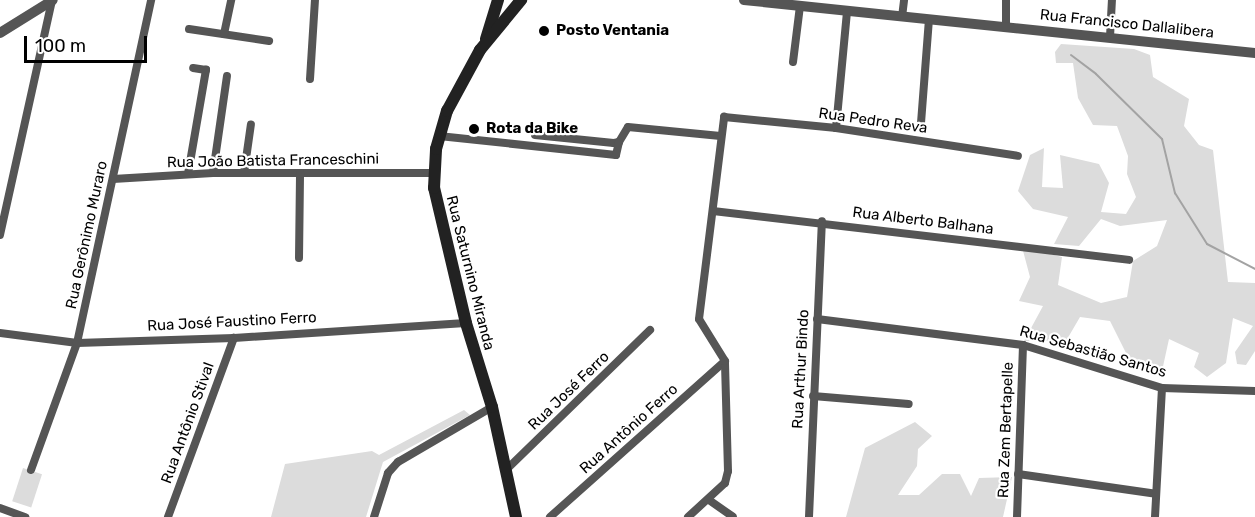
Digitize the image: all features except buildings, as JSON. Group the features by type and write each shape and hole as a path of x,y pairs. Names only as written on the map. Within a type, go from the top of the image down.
{"main road":[{"name":"Rua Saturnino Miranda","path":"485,43 498,0"},
{"name":"Rua Saturnino Miranda","path":"516,517 492,407 466,323 435,200 434,173 439,136 458,90 485,43 521,0"}],"street":[{"path":"0,33 52,0"},
{"path":"0,236 52,0"},
{"name":"Rua Gerônimo Muraro","path":"31,471 78,343 151,0"},
{"path":"224,34 231,0"},
{"path":"309,79 315,0"},
{"name":"Rua Francisco Dallalibera","path":"746,0 1110,36 1255,53"},
{"path":"902,17 904,0"},
{"path":"1006,0 1006,27"},
{"path":"1110,36 1112,0"},
{"path":"793,62 800,6"},
{"path":"836,128 847,11"},
{"path":"921,123 929,19"},
{"path":"189,29 270,41"},
{"path":"188,174 206,70 193,68"},
{"path":"213,173 227,76"},
{"name":"Rua Pedro Reva","path":"722,136 724,117 836,128 1018,156"},
{"path":"244,173 251,124"},
{"path":"439,136 616,155 619,142 628,127 722,136 699,319 725,361 729,471 725,483 688,517"},
{"path":"535,135 619,142"},
{"name":"Rua João Batista Franceschini","path":"113,179 213,173 434,173"},
{"path":"299,258 300,173"},
{"name":"Rua Alberto Balhana","path":"712,211 822,221 1129,260"},
{"name":"Rua Arthur Bindo","path":"809,517 822,221"},
{"name":"Rua Sebastião Santos","path":"817,319 1023,345 1162,388 1255,391"},
{"name":"Rua José Faustino Ferro","path":"0,333 78,343 234,338 466,323"},
{"name":"Rua José Ferro","path":"506,471 650,330"},
{"name":"Rua Antônio Stival","path":"168,517 234,338"},
{"name":"Rua Zem Bertapelle","path":"1017,517 1023,345"},
{"name":"Rua Antônio Ferro","path":"550,517 725,361"},
{"path":"1155,517 1162,388"},
{"path":"813,396 909,404"},
{"path":"374,517 388,473 398,462 492,407"},
{"path":"1018,474 1156,494"},
{"path":"709,500 733,517"},
{"path":"0,508 25,517"}],"shaded area":[{"path":"1061,44 1134,49 1150,55 1153,77 1189,99 1184,126 1199,145 1213,150 1228,282 1255,283 1255,351 1246,365 1237,364 1235,352 1253,326 1233,318 1226,363 1207,377 1194,367 1199,353 1169,339 1162,371 1132,365 1110,321 1080,317 1066,341 1024,341 1043,306 1019,301 1030,277 1022,247 1062,257 1058,285 1101,303 1127,297 1133,261 1157,246 1167,220 1120,226 1101,219 1079,246 1054,244 1068,217 1033,209 1018,191 1030,155 1044,148 1042,187 1063,188 1060,155 1099,164 1109,183 1101,212 1126,214 1136,197 1127,174 1128,156 1117,126 1093,125 1078,98 1073,63 1056,63 1055,52"},
{"path":"464,410 470,415 383,462 366,517 271,517 285,464 372,451 379,455"},
{"path":"915,422 932,436 918,449 917,466 898,495 919,495 942,474 960,474 971,496 979,478 1012,477 1003,517 846,517 865,448"},
{"path":"23,468 42,474 31,507 12,501"}],"waterway":[{"path":"1071,55 1096,74 1162,139 1175,193 1207,244 1255,269"}],"place":[{"name":"Posto Ventania","path":"544,31"},
{"name":"Rota da Bike","path":"474,129"}]}
